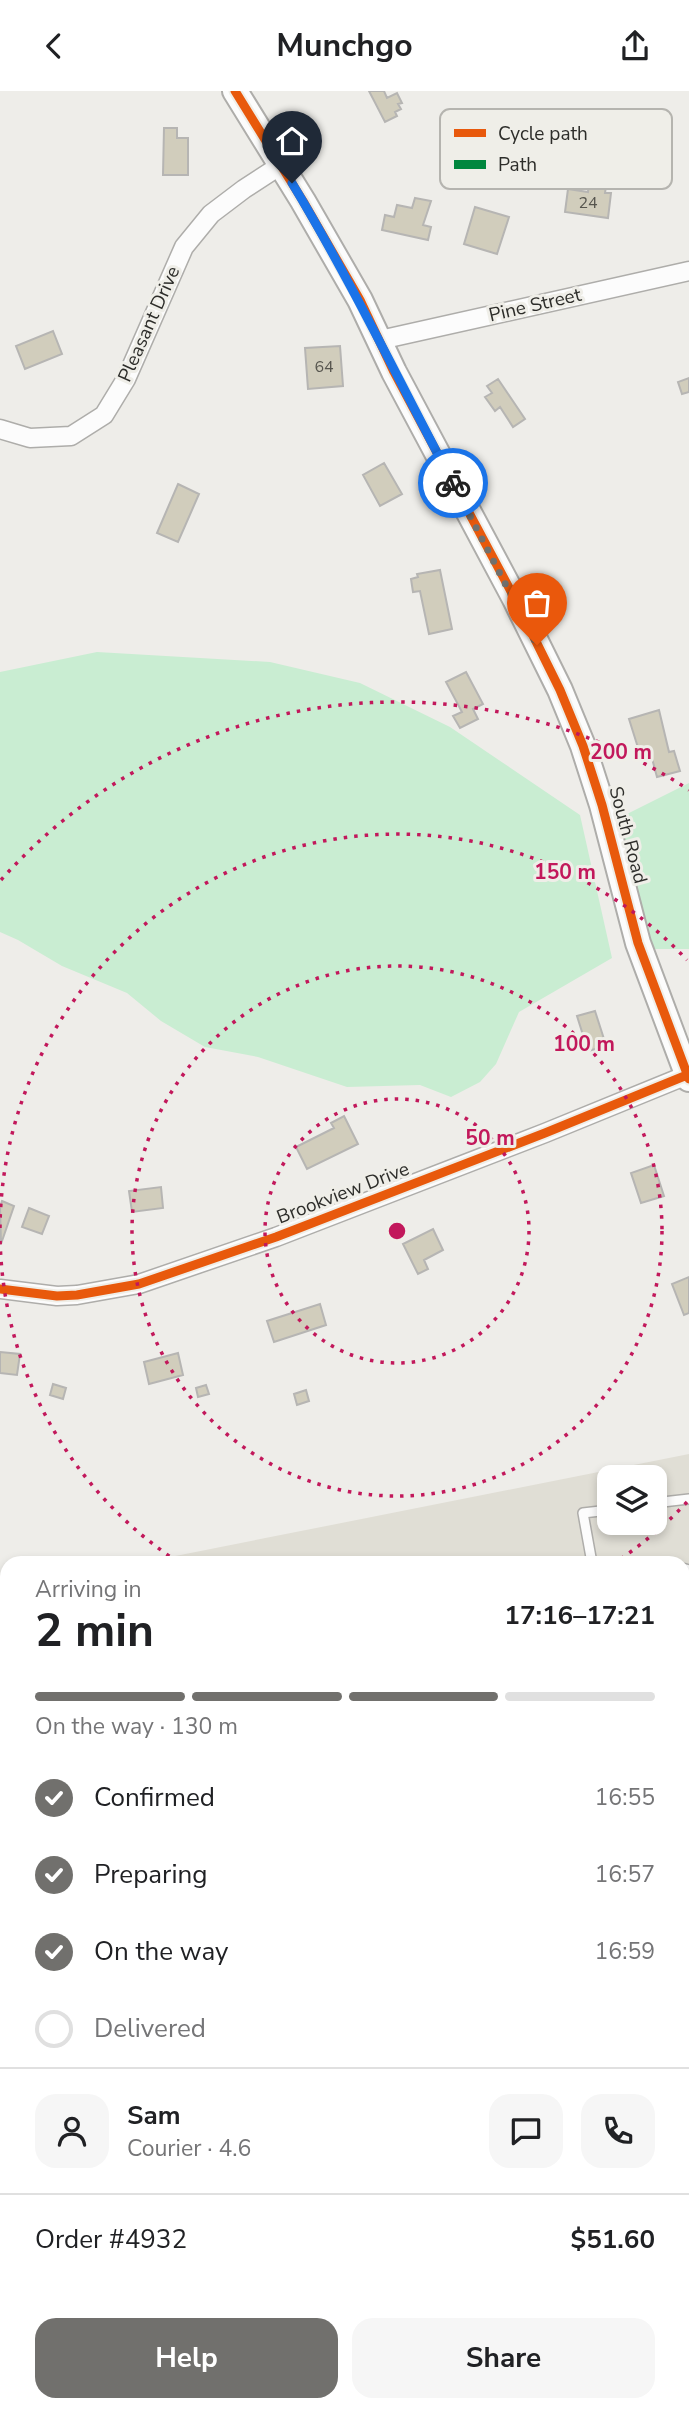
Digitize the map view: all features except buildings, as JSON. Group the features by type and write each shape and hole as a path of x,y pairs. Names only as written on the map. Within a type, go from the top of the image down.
{"street":[{"name":"South Road","path":"235,91 281,165 380,340 394,372 515,599 560,690 583,746 602,805 638,943 688,1077"},
{"name":"Pleasant Drive","path":"0,429 30,438 71,436 104,415 126,379 184,247 211,214 244,188 281,165"},
{"name":"Pine Street","path":"380,340 689,271"},
{"name":"Brookview Drive","path":"0,1289 36,1295 77,1295 139,1284 198,1265 688,1077"}],"lane":[{"path":"667,1502 689,1499"},
{"path":"591,1556 583,1513 597,1511"}],"shaded area":[{"path":"689,1454 689,1556 175,1556 597,1472 597,1535 667,1535 667,1465 634,1465"}],"green space":[{"path":"97,652 270,662 360,683 450,727 580,815 612,958 519,1012 496,1064 480,1082 451,1097 420,1085 347,1087 258,1057 205,1047 161,1021 127,993 62,966 0,932 0,672"},
{"path":"689,783 689,949 654,949 621,833 623,816"}],"cycle path":[{"path":"235,91 360,300 394,372 515,599 560,690 583,746 602,805 638,943 689,1079"},
{"path":"0,1289 57,1296 139,1284 276,1237 687,1075"}],"way so far":[{"path":"453,483 537,645"}],"route":[{"path":"292,183 360,300 394,372 453,483"}]}
